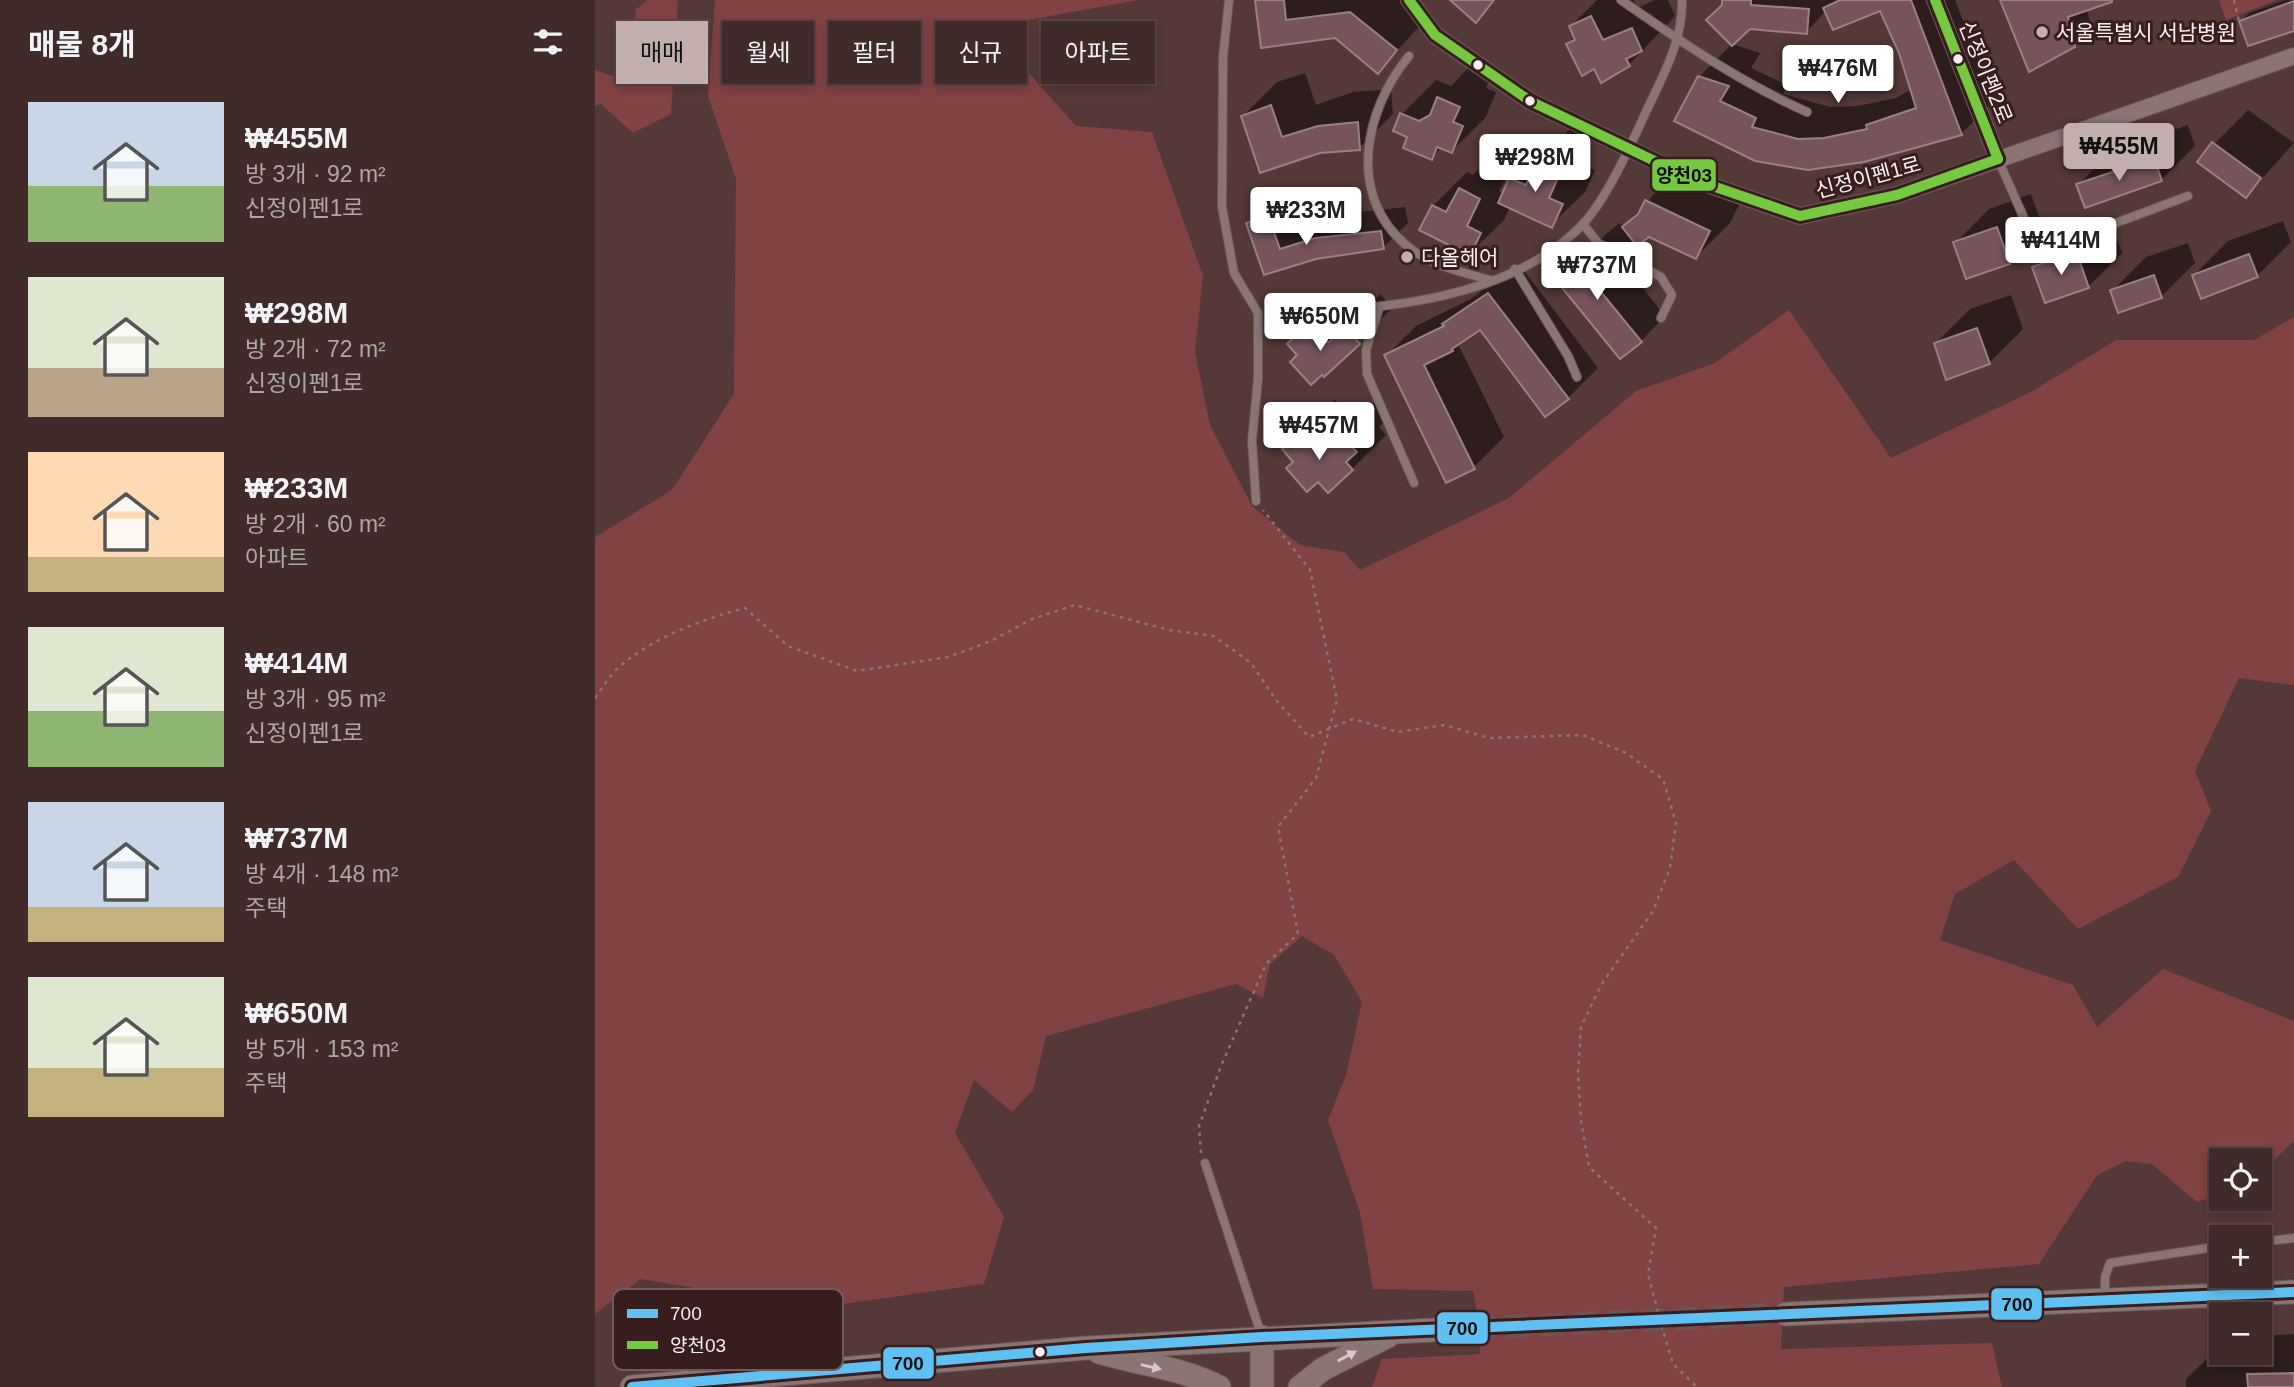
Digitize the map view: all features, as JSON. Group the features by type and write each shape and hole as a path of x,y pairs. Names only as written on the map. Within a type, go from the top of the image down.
{"main road":[{"path":"1786,1314 2294,1292"},
{"path":"843,1369 1086,1348 1472,1328"},
{"path":"1300,1387 1323,1369 1399,1331"},
{"path":"1262,1337 1262,1387"},
{"path":"1086,1348 1135,1364 1193,1376 1219,1387"},
{"path":"632,1387 830,1370"}],"street":[{"name":"신정이펜1로","path":"1409,0 1435,35 1530,101 1692,179 1800,216 1897,194 2294,56"},
{"name":"신정이펜2로","path":"1935,0 1998,159"}],"lane":[{"path":"1229,0 1223,57 1222,207 1234,273 1258,313 1258,379 1252,441 1256,501"},
{"path":"1621,0 1679,40 1767,94 1807,112"},
{"path":"1272,313 1379,308 1417,302 1490,280 1515,269 1583,224 1629,150 1679,40 1682,0"},
{"path":"1409,56 1387,85 1375,111 1368,149 1371,185 1391,229 1405,245 1452,269 1490,280"},
{"path":"1998,159 2038,248 2049,248 2188,196"},
{"path":"1583,224 1598,243 1661,277 1668,285 1672,295 1661,318"},
{"path":"1515,269 1568,356 1577,377"},
{"path":"1379,308 1366,350 1367,374 1414,483"},
{"path":"1205,1163 1262,1337"},
{"path":"2272,1241 2294,1238"},
{"path":"2105,1300 2105,1277 2110,1263 2128,1258 2209,1248"}],"path":[{"path":"2234,0 2239,21"},
{"path":"1205,1163 1199,1126 1217,1076 1266,964 1298,934 1278,827 1316,778 1337,700 1310,570 1256,501"},
{"path":"595,698 617,668 658,643 699,621 745,608 788,646 857,671 948,657 991,641 1032,619 1075,605 1169,630 1213,636 1251,663 1276,701 1309,737 1353,719 1398,732 1444,725 1489,738 1583,734 1626,753 1663,779 1676,823 1670,868 1653,911 1601,985 1581,1027 1580,1108 1589,1167 1656,1228 1648,1274 1657,1309 1673,1364 1697,1387"}],"shaded area":[{"path":"648,0 678,0 677,21 636,21 635,10"},
{"path":"715,0 1139,0 1023,21 935,21 935,84 1027,84 1027,71 1076,126 1152,132 1203,276 1195,352 1210,425 1252,506 1300,545 1344,552 1360,570 1509,498 1636,391 1715,363 1789,310 1891,458 2029,393 2116,340 2254,340 2294,317 2294,685 2239,678 2195,771 2211,811 2178,877 2078,929 2014,860 1955,894 1940,940 2073,985 2097,1027 2163,969 2294,1021 2294,1141 2272,1162 2272,1148 2209,1148 2209,1198 2197,1202 2152,1164 2126,1161 2097,1175 2039,1264 1784,1287 1781,1349 1992,1343 2002,1387 1372,1387 1382,1359 1480,1354 1479,1327 1733,1320 1479,1323 1473,1291 1373,1289 1360,1213 1328,1120 1346,1075 1362,1002 1334,955 1302,936 1270,964 1263,998 1236,984 1046,1036 1033,1090 1012,1112 974,1080 955,1133 1004,1217 984,1284 843,1304 843,1289 701,1289 641,1279 628,1289 613,1289 613,1300 595,1314 595,537 672,490 734,394 736,179 708,96"},
{"path":"2219,0 2277,0 2226,20"},
{"path":"595,70 616,77 616,84 673,84 671,114 633,133 601,104 595,106"}],"building":[{"path":"1255,0 1284,0 1286,20 1350,12 1397,50 1378,74 1335,38 1261,48"},
{"path":"1450,0 1494,0 1476,23"},
{"path":"1722,0 1751,0 1751,5 1809,9 1807,34 1750,29 1732,46 1706,20 1722,5"},
{"path":"1840,0 1911,0 1962,135 1864,162 1808,170 1755,161 1674,121 1698,76 1729,86 1720,101 1756,118 1752,127 1798,139 1824,138 1867,129 1866,125 1916,108 1899,53 1880,11 1833,30 1823,8"},
{"name":"서울특별시 서남병원","path":"2000,0 2112,2 2068,17 2075,47 2029,72"},
{"path":"2294,1 2294,31 2248,46 2239,21"},
{"path":"1591,16 1603,40 1632,28 1642,51 1626,59 1630,66 1601,83 1594,69 1582,76 1566,44 1575,40 1569,26"},
{"path":"1437,97 1460,107 1453,122 1463,126 1452,153 1437,147 1432,160 1403,148 1407,137 1393,131 1400,113 1419,121 1430,115"},
{"path":"1271,105 1282,137 1318,126 1358,122 1360,150 1320,153 1260,173 1241,116"},
{"path":"2212,142 2261,178 2246,198 2197,162"},
{"path":"1537,158 1562,169 1549,198 1563,204 1552,228 1498,203 1509,178 1526,185"},
{"path":"2154,158 2162,181 2085,208 2076,184"},
{"path":"1459,188 1480,199 1467,226 1481,233 1470,256 1419,230 1432,205 1446,212"},
{"path":"1645,200 1710,231 1696,259 1649,237 1637,246 1622,227 1638,214"},
{"path":"1268,215 1280,249 1315,238 1381,231 1384,249 1316,259 1264,275 1246,223"},
{"path":"1997,227 2010,264 1966,279 1953,242"},
{"path":"1593,247 1612,265 1592,281 1642,342 1620,359 1554,278"},
{"path":"2076,251 2089,288 2045,303 2032,267"},
{"path":"2249,254 2258,277 2201,299 2192,275"},
{"path":"2154,275 2162,298 2118,313 2110,290"},
{"path":"1488,293 1569,399 1545,417 1480,330 1452,349 1453,351 1424,365 1475,469 1446,483 1384,355 1444,326 1442,324"},
{"path":"1304,327 1318,342 1329,342 1345,327 1360,344 1324,377 1322,375 1311,385 1290,362 1297,355 1287,344"},
{"path":"1977,328 1990,364 1946,380 1934,343"},
{"path":"1300,432 1315,449 1325,448 1340,434 1357,452 1346,462 1353,470 1328,493 1318,482 1307,492 1286,468 1293,462 1282,449"},
{"path":"2294,1373 2294,1387 2248,1387 2247,1374"}],"tunnel":[{"path":"1472,1328 1786,1314"}],"transit line":[{"name":"양천03","path":"1409,0 1435,35 1530,101 1692,179 1800,216 1897,195 1998,159"},
{"name":"양천03","path":"1935,0 1998,159"},
{"name":"700","path":"843,1369 1086,1348 1262,1337 2294,1292"},
{"name":"700","path":"632,1387 830,1370"}],"place":[{"name":"서울특별시 서남병원","path":"2042,32"},
{"name":"다올헤어","path":"1407,257"}]}
